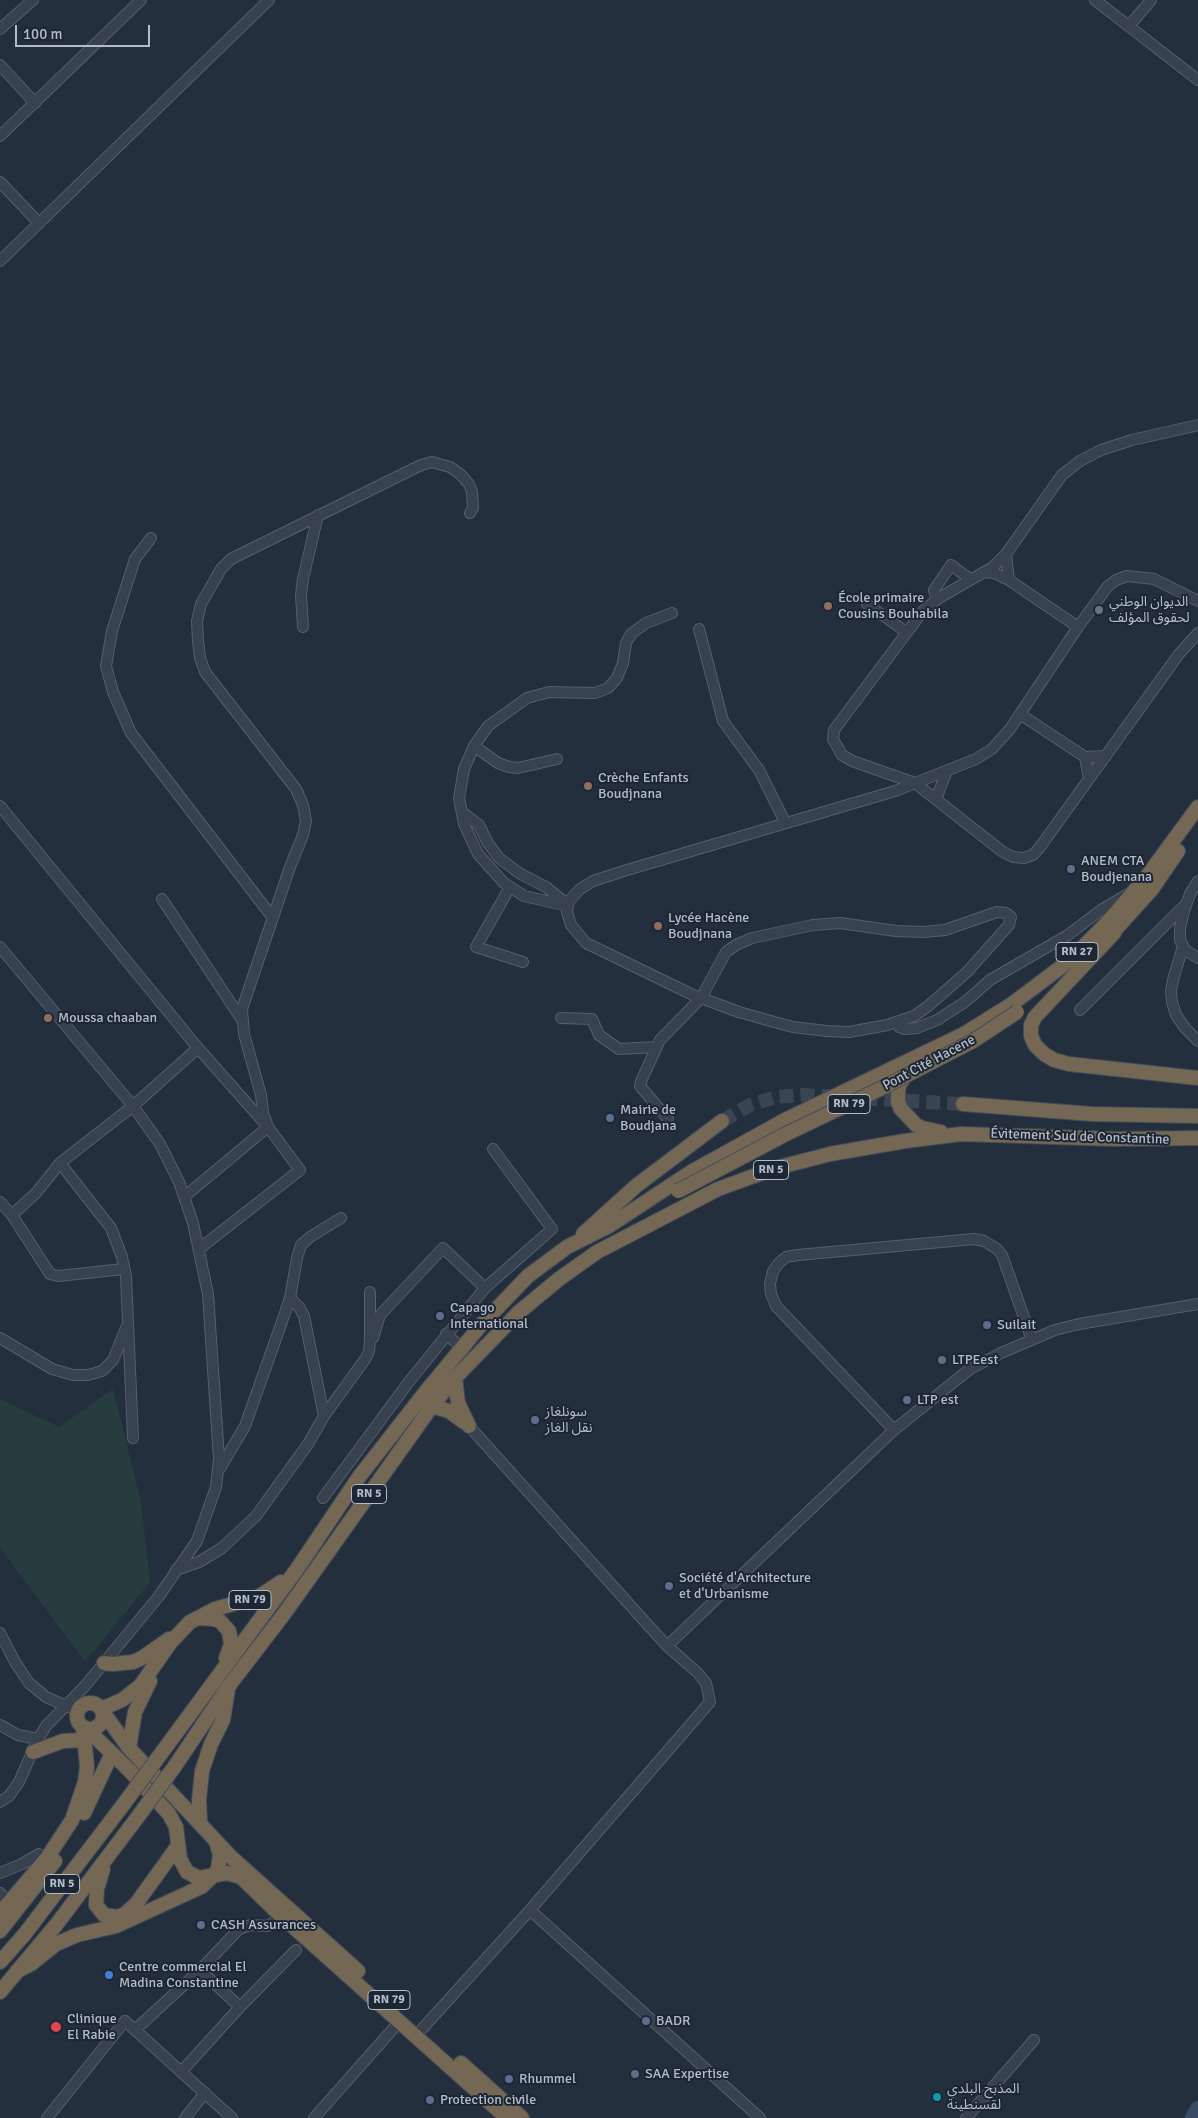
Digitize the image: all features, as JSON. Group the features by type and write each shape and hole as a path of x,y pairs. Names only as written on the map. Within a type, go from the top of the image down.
{"highway":[{"name":"RN 27","path":"919,1054 964,1034 1000,1012 1038,986 1087,943 1136,890 1198,807"},
{"name":"RN 27","path":"1017,1012 1063,978 1114,933 1152,889 1198,821"},
{"path":"1114,933 1035,1017 1031,1036 1035,1045 1054,1060 1069,1064 1136,1073 1198,1078"},
{"name":"Pont Cité Hacene","path":"676,1187 882,1088 973,1041 1017,1012"},
{"path":"919,1054 899,1085 898,1095 901,1109 909,1119 922,1128 961,1134"},
{"name":"Pont Cité Hacene","path":"676,1187 691,1172 787,1118 919,1054"},
{"name":"Évitement Sud de Constantine","path":"963,1104 1092,1114 1198,1116"},
{"name":"RN 5","path":"0,1962 24,1935 123,1805 297,1569 359,1477 462,1348 528,1276 567,1247 636,1186 722,1120"},
{"name":"Évitement Sud de Constantine","path":"961,1134 1116,1139 1198,1138"},
{"name":"RN 5","path":"0,1992 56,1925 137,1818 175,1766 228,1687 284,1614 432,1406 455,1378 518,1313 559,1279 597,1252 718,1189 776,1168 830,1154 905,1140 961,1134"},
{"name":"RN 79","path":"567,1247 609,1226 676,1187"},
{"name":"RN 79","path":"597,1252 676,1187"},
{"path":"455,1378 458,1403 468,1426"},
{"path":"432,1406 450,1411 468,1426"},
{"name":"RN 79","path":"153,1668 174,1637 196,1618 216,1609 258,1597 277,1586 297,1569"},
{"path":"196,1618 220,1621 230,1631 232,1644 219,1675"},
{"path":"104,1663 133,1662 174,1637"},
{"path":"102,1711 131,1694 140,1686 153,1668"},
{"path":"129,1748 133,1719 151,1679 153,1668"},
{"path":"200,1822 199,1800 202,1771 211,1744 227,1709 228,1687"},
{"path":"3,1903 47,1858 72,1820 85,1782 87,1766 85,1731 77,1718 78,1711 83,1705 89,1703 96,1704 102,1711 101,1724 94,1728 85,1731 63,1741 35,1745"},
{"name":"RN 79","path":"102,1711 129,1748 236,1861 522,2118"},
{"name":"RN 79","path":"85,1731 112,1753 169,1814 176,1827 177,1848 182,1866 193,1876 199,1878 227,1873 240,1877 507,2118"},
{"path":"0,1931 40,1882 68,1842 112,1753"},
{"path":"17,1971 26,1968 56,1944 77,1935 116,1926 201,1887 214,1875 220,1862 216,1841"},
{"path":"108,1856 95,1901 98,1909 104,1915 117,1918 125,1914 136,1904 177,1848"}],"street":[{"path":"0,29 33,0"},
{"path":"0,136 141,0"},
{"path":"0,261 269,0"},
{"path":"1095,0 1198,80"},
{"path":"1129,26 1151,0"},
{"path":"0,65 34,103"},
{"path":"0,182 39,223"},
{"path":"1198,425 1132,440 1101,450 1080,461 1062,475 1006,554 993,567 970,579 923,611 834,730 832,739 842,755 852,761 915,783 1003,852 1013,857 1024,858 1033,855 1040,846 1179,654 1198,633"},
{"path":"268,1127 263,1113 261,1095 242,1020 246,996 272,918 303,835 306,820 303,805 296,789 205,672 200,658 198,621 201,604 221,569 231,559 421,465 432,462 450,468 469,484 473,500 470,513"},
{"path":"303,627 300,595 318,515"},
{"path":"151,538 135,559 112,631 106,666 113,692 131,733 272,918"},
{"path":"1006,554 1009,580"},
{"path":"937,600 934,590 951,566 970,579"},
{"path":"984,572 994,573 1009,580 1078,627"},
{"path":"668,1119 640,1086 642,1079 656,1047 668,1030 701,998 726,952 736,944 752,938 813,925 840,923 924,932 945,930 997,912 1006,913 1011,917 1009,925 967,972 914,1016 896,1022 849,1032 827,1031 793,1027 701,998 586,943 571,925 567,912 569,901 580,889 593,881 785,822 895,791 976,759 992,750 1020,714 1078,627 1108,586 1116,580 1127,576 1154,579 1198,601"},
{"path":"867,604 906,632"},
{"path":"568,906 524,896 504,883 478,854 464,824 459,798 464,769 474,746 488,726 527,698 549,692 595,694 608,688 618,678 623,663 626,643 632,634 646,623 672,613"},
{"path":"699,629 723,721 759,770 785,822"},
{"path":"1020,714 1085,757 1106,756"},
{"path":"474,746 498,763 509,767 518,768 557,759"},
{"path":"1085,757 1089,779"},
{"path":"936,799 946,771"},
{"path":"0,806 198,1048 268,1127 300,1170 199,1249"},
{"path":"462,812 479,825 488,843 499,858 519,873 546,887 568,906"},
{"path":"1198,881 1187,903 1180,928 1180,940 1185,950 1198,958"},
{"path":"510,887 476,947 523,962"},
{"path":"896,1022 899,1027 906,1030 937,1020 965,1002 990,980 1068,934 1101,910 1136,890"},
{"path":"162,899 242,1020"},
{"path":"1080,1010 1187,903"},
{"path":"1183,946 1173,980 1172,1002 1176,1015 1185,1028 1198,1040"},
{"path":"0,947 133,1106 160,1144 184,1197 199,1249 208,1294 218,1426 218,1471 210,1507 197,1541 175,1571 160,1596 84,1686 65,1705 35,1745 19,1782 8,1796 0,1802"},
{"path":"561,1018 592,1019 599,1035 619,1049 656,1047"},
{"path":"12,1215 36,1193 60,1163 133,1106 198,1048"},
{"path":"184,1197 268,1127"},
{"path":"323,1498 446,1334 485,1288 552,1229 493,1149"},
{"path":"60,1163 111,1228 124,1269 134,1438"},
{"path":"0,1202 12,1215 50,1274 58,1276 124,1269"},
{"path":"218,1471 245,1426 290,1298 296,1258 302,1245 310,1237 341,1218"},
{"path":"894,1430 776,1306 771,1294 770,1284 773,1271 786,1257 798,1254 974,1239 984,1240 998,1249 1002,1256 1032,1340"},
{"path":"175,1571 199,1562 222,1548 256,1516 308,1444 324,1416 366,1358 380,1315 443,1248 485,1288"},
{"path":"369,1351 370,1292"},
{"path":"290,1298 299,1307 304,1316 324,1416"},
{"path":"667,1646 894,1430 970,1369 1032,1340 1079,1324 1198,1304"},
{"path":"0,1338 52,1368 73,1375 88,1375 102,1371 113,1360 128,1322"},
{"path":"446,1334 462,1348"},
{"path":"422,2029 530,1910 710,1702 706,1683 697,1672 667,1646 468,1426"},
{"path":"0,1634 14,1662 29,1683 46,1697 78,1711"},
{"path":"0,1725 35,1745"},
{"path":"0,1873 22,1864 39,1854"},
{"path":"530,1910 760,2118"},
{"path":"135,2030 200,1970 239,1929 251,1925 268,1926 274,1922 279,1914"},
{"path":"181,2072 240,2007 296,1950"},
{"path":"200,1970 240,2007"},
{"path":"47,2118 125,2021 232,2118"},
{"path":"314,2118 400,2021"},
{"path":"966,2118 1034,2040"},
{"path":"185,2118 205,2093"}],"green space":[{"path":"113,1389 141,1501 150,1582 85,1662 0,1547 0,1399 59,1427"}],"waterway":[{"path":"1193,2118 1198,2109"}],"tunnel":[{"path":"722,1121 750,1105 776,1097 803,1095 963,1104"}],"place":[{"name":"École primaire Cousins Bouhabila","path":"828,606"},
{"name":"الديوان الوطني لحقوق المؤلف","path":"1099,610"},
{"name":"Crèche Enfants Boudjnana","path":"588,786"},
{"name":"ANEM CTA Boudjenana","path":"1071,869"},
{"name":"Lycée Hacène Boudjnana","path":"658,926"},
{"name":"Moussa chaaban","path":"48,1018"},
{"name":"Mairie de Boudjana","path":"610,1118"},
{"name":"Capago International","path":"440,1316"},
{"name":"Suilait","path":"987,1325"},
{"name":"LTPEest","path":"942,1360"},
{"name":"LTP est","path":"907,1400"},
{"name":"سونلغاز نقل الغاز","path":"535,1420"},
{"name":"Société d'Architecture et d'Urbanisme","path":"669,1586"},
{"name":"CASH Assurances","path":"201,1925"},
{"name":"Centre commercial El Madina Constantine","path":"109,1975"},
{"name":"BADR","path":"646,2021"},
{"name":"Clinique El Rabie","path":"56,2027"},
{"name":"SAA Expertise","path":"635,2074"},
{"name":"Rhummel","path":"509,2079"},
{"name":"المذبح البلدي لقسنطينة","path":"937,2097"},
{"name":"Protection civile","path":"430,2100"}]}
